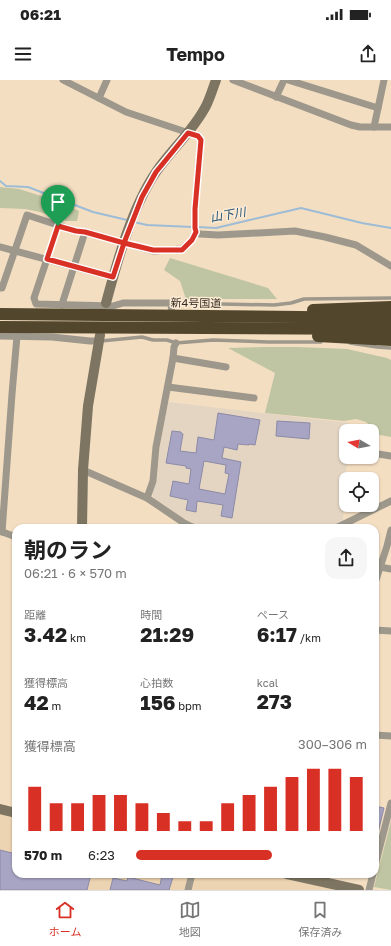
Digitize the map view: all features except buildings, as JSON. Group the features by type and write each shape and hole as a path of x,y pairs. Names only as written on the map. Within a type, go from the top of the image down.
{"highway":[{"path":"172,316 192,312 391,307"},
{"name":"新4号国道","path":"0,314 391,318"},
{"path":"0,327 391,329"},
{"path":"207,328 239,332 391,340"}],"street":[{"path":"0,288 2,288 27,215 76,231 153,250 182,250 192,240 196,232 195,209 201,140 198,136 126,112 62,80"},
{"path":"99,98 107,80"},
{"path":"106,303 124,243 142,197 156,172 188,133 206,105 216,80"},
{"path":"233,80 351,126 391,127"},
{"path":"276,97 284,80"},
{"path":"288,80 378,108"},
{"path":"374,127 384,80"},
{"path":"58,226 34,298 36,304 113,306 123,303 171,303 172,316"},
{"path":"196,232 200,234 218,235 295,231 356,245 391,266"},
{"path":"62,305 85,232"},
{"path":"0,247 113,277"},
{"path":"0,336 52,337 90,341 100,338 88,406 82,524"},
{"path":"12,536 1,532 17,336"},
{"path":"147,498 153,481 156,447 176,342"},
{"path":"173,358 226,367"},
{"path":"168,387 254,398"},
{"path":"379,454 391,456"},
{"path":"84,470 147,498 186,524"},
{"path":"344,524 391,501"},
{"path":"379,570 391,530"},
{"path":"380,567 391,569"},
{"path":"379,630 391,631"},
{"path":"379,735 391,736"},
{"path":"379,850 391,802"},
{"path":"0,809 12,812"},
{"path":"188,890 191,878"},
{"path":"305,878 359,890"},
{"path":"369,890 372,878"}],"lane":[{"path":"171,303 274,305 291,303 304,299 391,298"},
{"path":"100,338 142,337 152,340 167,340 176,342 213,340 325,342"},
{"path":"347,343 391,348"}],"shaded area":[{"path":"168,402 349,423 339,424 339,464 347,464 346,472 339,472 339,512 344,512 343,521 337,524 198,524 190,522 154,499 152,493 157,480 160,446"},
{"path":"0,814 12,817 12,878 287,878 340,890 0,890"}],"green space":[{"path":"0,187 19,189 54,200 79,211 77,221 66,221 40,212 25,209 0,208"},
{"path":"170,258 268,288 277,299 186,299 180,281 164,270"},
{"path":"298,347 347,349 391,360 391,437 379,434 379,424 368,424 356,419 344,421 265,413 275,373 228,348"},
{"path":"391,821 391,890 374,887 376,878 379,878 379,868"}],"waterway":[{"name":"山下川","path":"0,181 6,186 28,187 93,212 127,220"},
{"name":"山下川","path":"197,227 216,228 301,208 362,223 391,228"},
{"name":"山下川","path":"134,222 147,225 193,227"}],"route":[{"path":"58,226 47,259 113,277 124,243 153,250 182,250 192,240 196,232 195,209 201,140 198,136 188,133 156,172 142,197 124,243 58,226"}]}
